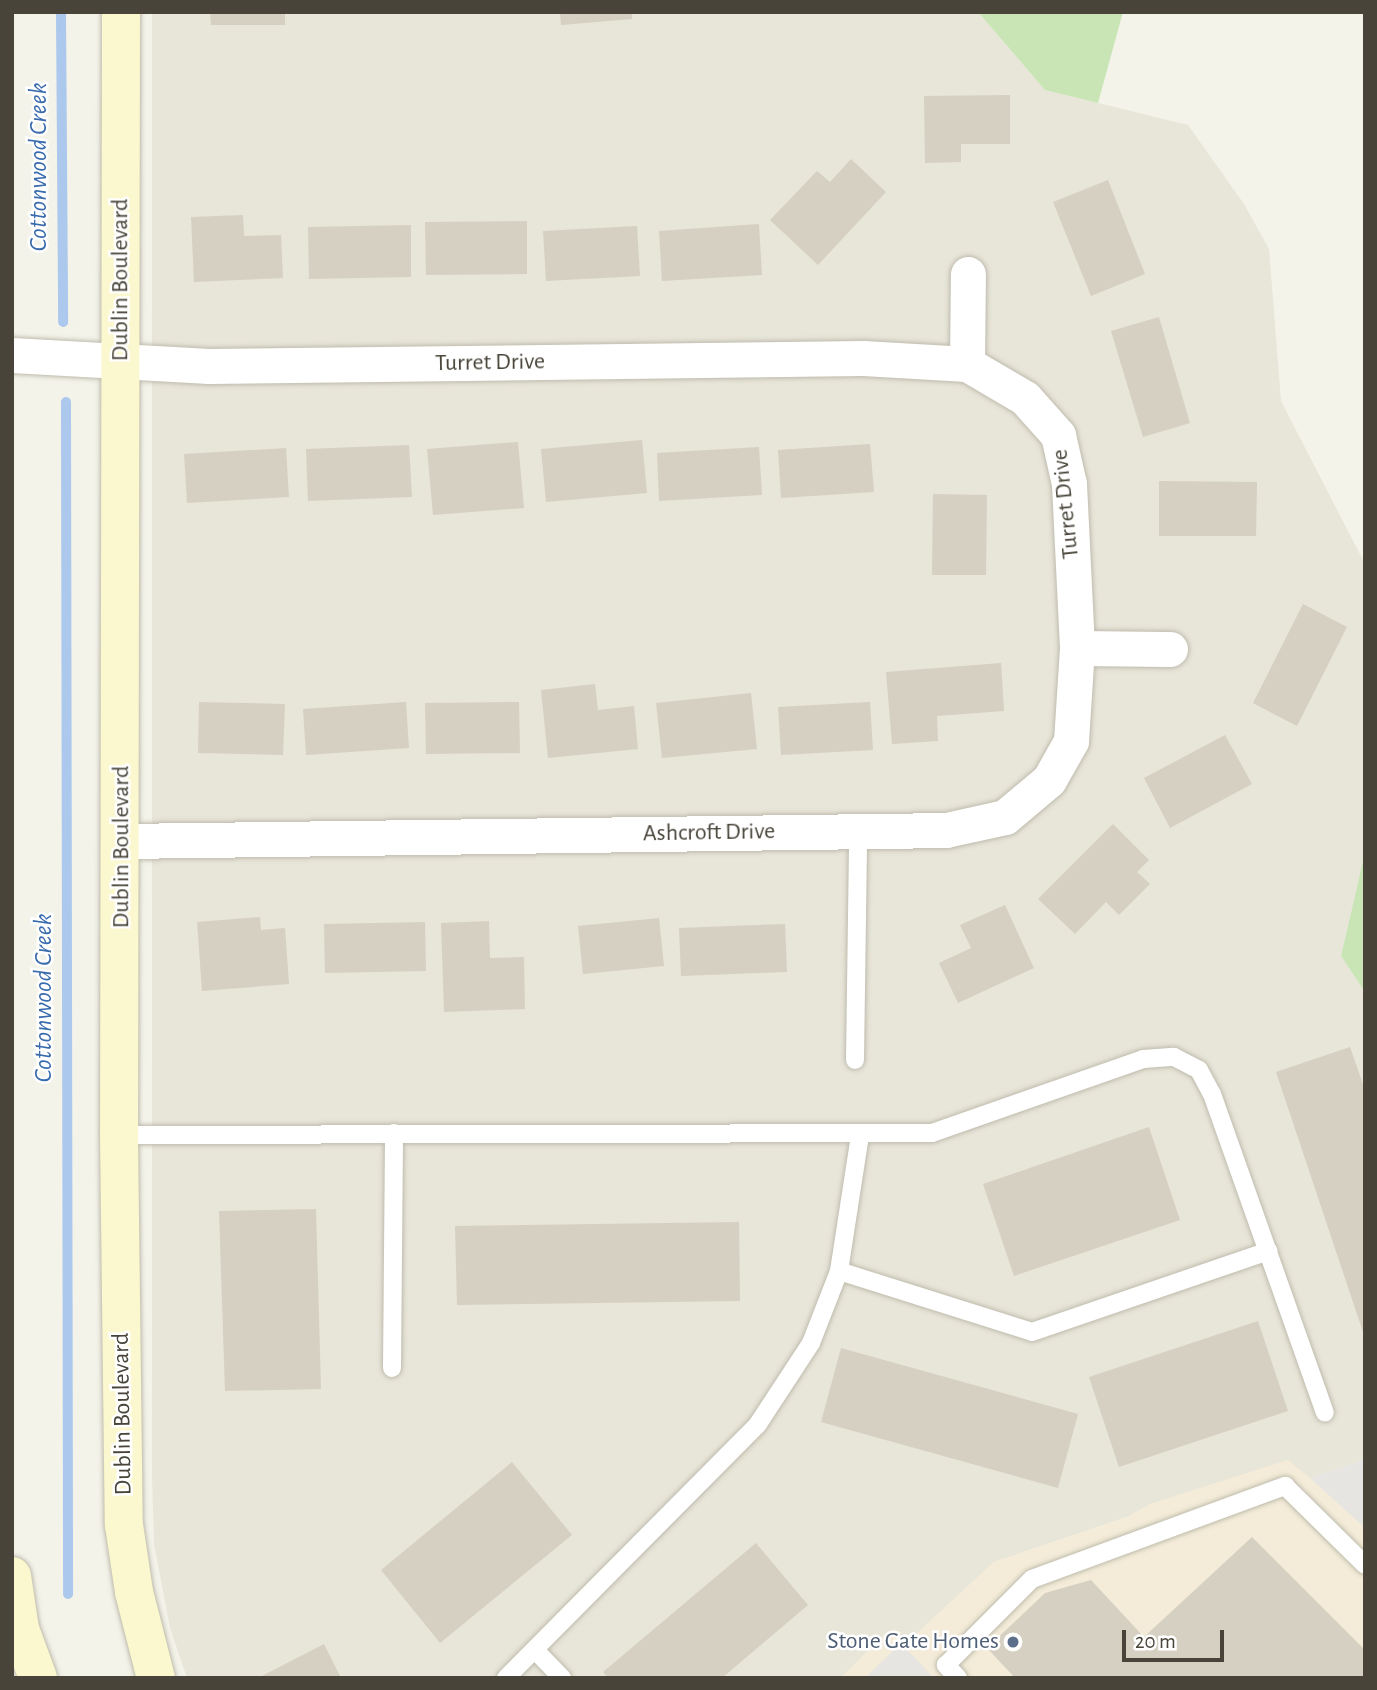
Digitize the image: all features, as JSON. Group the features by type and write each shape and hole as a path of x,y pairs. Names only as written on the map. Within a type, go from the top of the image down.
{"main road":[{"name":"Dublin Boulevard","path":"121,12 122,841 119,1135 124,1525 150,1676"},
{"path":"12,1576 20,1629 38,1678"}],"street":[{"path":"967,364 968,274"},
{"name":"Turret Drive","path":"12,355 223,366 863,358 967,364 1025,398 1058,435 1069,484 1077,648"},
{"path":"1077,648 1170,649"},
{"name":"Ashcroft Drive","path":"122,841 946,830 1005,817 1049,780 1071,741 1077,648"}],"lane":[{"path":"855,1060 858,831"},
{"path":"119,1135 932,1133 1143,1059 1174,1057 1199,1070 1212,1094 1325,1413"},
{"path":"392,1368 394,1133"},
{"path":"506,1678 758,1424 811,1343 839,1271 860,1135"},
{"path":"839,1271 1032,1332 1269,1251"},
{"path":"958,1678 946,1665 1032,1579 1285,1486 1365,1565"},
{"path":"535,1650 562,1678"}],"shaded area":[{"path":"152,12 978,12 1045,90 1188,125 1244,204 1269,249 1281,401 1365,564 1365,852 1341,956 1365,992 1365,1459 1310,1478 1153,1503 1127,1517 994,1562 911,1639 886,1633 841,1678 187,1678 170,1628 154,1544 152,1477"},
{"path":"1365,1459 1365,1678 841,1678 886,1633 912,1638 994,1562 1127,1517 1153,1503 1288,1460 1310,1478"},
{"path":"1365,1459 1365,1528 1310,1478"},
{"path":"901,1643 934,1678 865,1678"}],"green space":[{"path":"978,12 1123,12 1098,103 1045,90"},
{"path":"1365,852 1365,992 1341,956"}],"building":[{"path":"210,12 285,12 285,25 211,25"},
{"path":"560,12 632,12 632,19 561,25"},
{"path":"1010,95 1010,144 961,144 961,162 925,163 924,96"},
{"path":"851,159 886,192 818,265 770,220 817,171 830,182"},
{"path":"1108,180 1145,274 1091,296 1053,202"},
{"path":"243,215 244,236 281,235 283,278 194,282 191,217"},
{"path":"527,221 527,274 426,275 425,222"},
{"path":"759,224 762,275 662,281 659,231"},
{"path":"411,225 411,277 309,279 308,227"},
{"path":"637,226 640,276 546,281 543,231"},
{"path":"1159,317 1190,423 1143,437 1111,331"},
{"path":"642,440 647,493 546,502 541,449"},
{"path":"518,442 524,508 433,515 427,449"},
{"path":"870,444 874,492 781,498 778,450"},
{"path":"409,445 412,497 308,501 306,449"},
{"path":"759,447 762,495 659,501 657,453"},
{"path":"286,448 289,497 187,503 184,454"},
{"path":"1159,481 1257,482 1256,536 1159,536"},
{"path":"933,494 987,495 986,575 932,575"},
{"path":"1303,604 1347,627 1297,726 1253,703"},
{"path":"1001,663 1004,711 937,716 938,741 892,744 886,672"},
{"path":"595,684 598,710 634,706 638,749 548,758 541,690"},
{"path":"751,693 757,749 662,758 656,703"},
{"path":"199,702 285,704 283,755 198,753"},
{"path":"406,702 409,748 306,755 303,709"},
{"path":"519,702 520,753 426,754 425,703"},
{"path":"870,702 873,750 781,755 778,707"},
{"path":"1225,735 1252,784 1170,828 1144,778"},
{"path":"1113,824 1149,860 1137,872 1150,884 1119,915 1106,902 1075,934 1038,899"},
{"path":"1005,905 1034,968 958,1003 939,963 971,948 960,925"},
{"path":"260,917 261,930 285,928 289,984 202,991 197,922"},
{"path":"659,918 664,966 583,974 578,926"},
{"path":"489,921 490,958 524,957 525,1009 444,1012 441,923"},
{"path":"425,922 426,971 325,973 324,924"},
{"path":"785,924 787,972 681,976 679,928"},
{"path":"1350,1047 1365,1090 1364,1335 1276,1072"},
{"path":"1149,1127 1180,1220 1014,1276 983,1184"},
{"path":"316,1209 321,1389 225,1391 219,1211"},
{"path":"739,1222 740,1301 457,1305 455,1226"},
{"path":"1258,1321 1288,1411 1119,1467 1089,1377"},
{"path":"841,1348 1078,1414 1058,1488 821,1422"},
{"path":"512,1462 572,1535 440,1643 381,1570"},
{"path":"1252,1537 1365,1650 1365,1678 1015,1678 987,1648 1045,1593 1091,1580 1144,1637"},
{"path":"756,1543 808,1605 722,1678 608,1678 603,1672"},
{"path":"324,1644 341,1678 258,1678"}],"waterway":[{"name":"Cottonwood Creek","path":"61,12 63,322"},
{"name":"Cottonwood Creek","path":"66,402 68,1594"}],"place":[{"name":"Stone Gate Homes","path":"1013,1642"}]}
